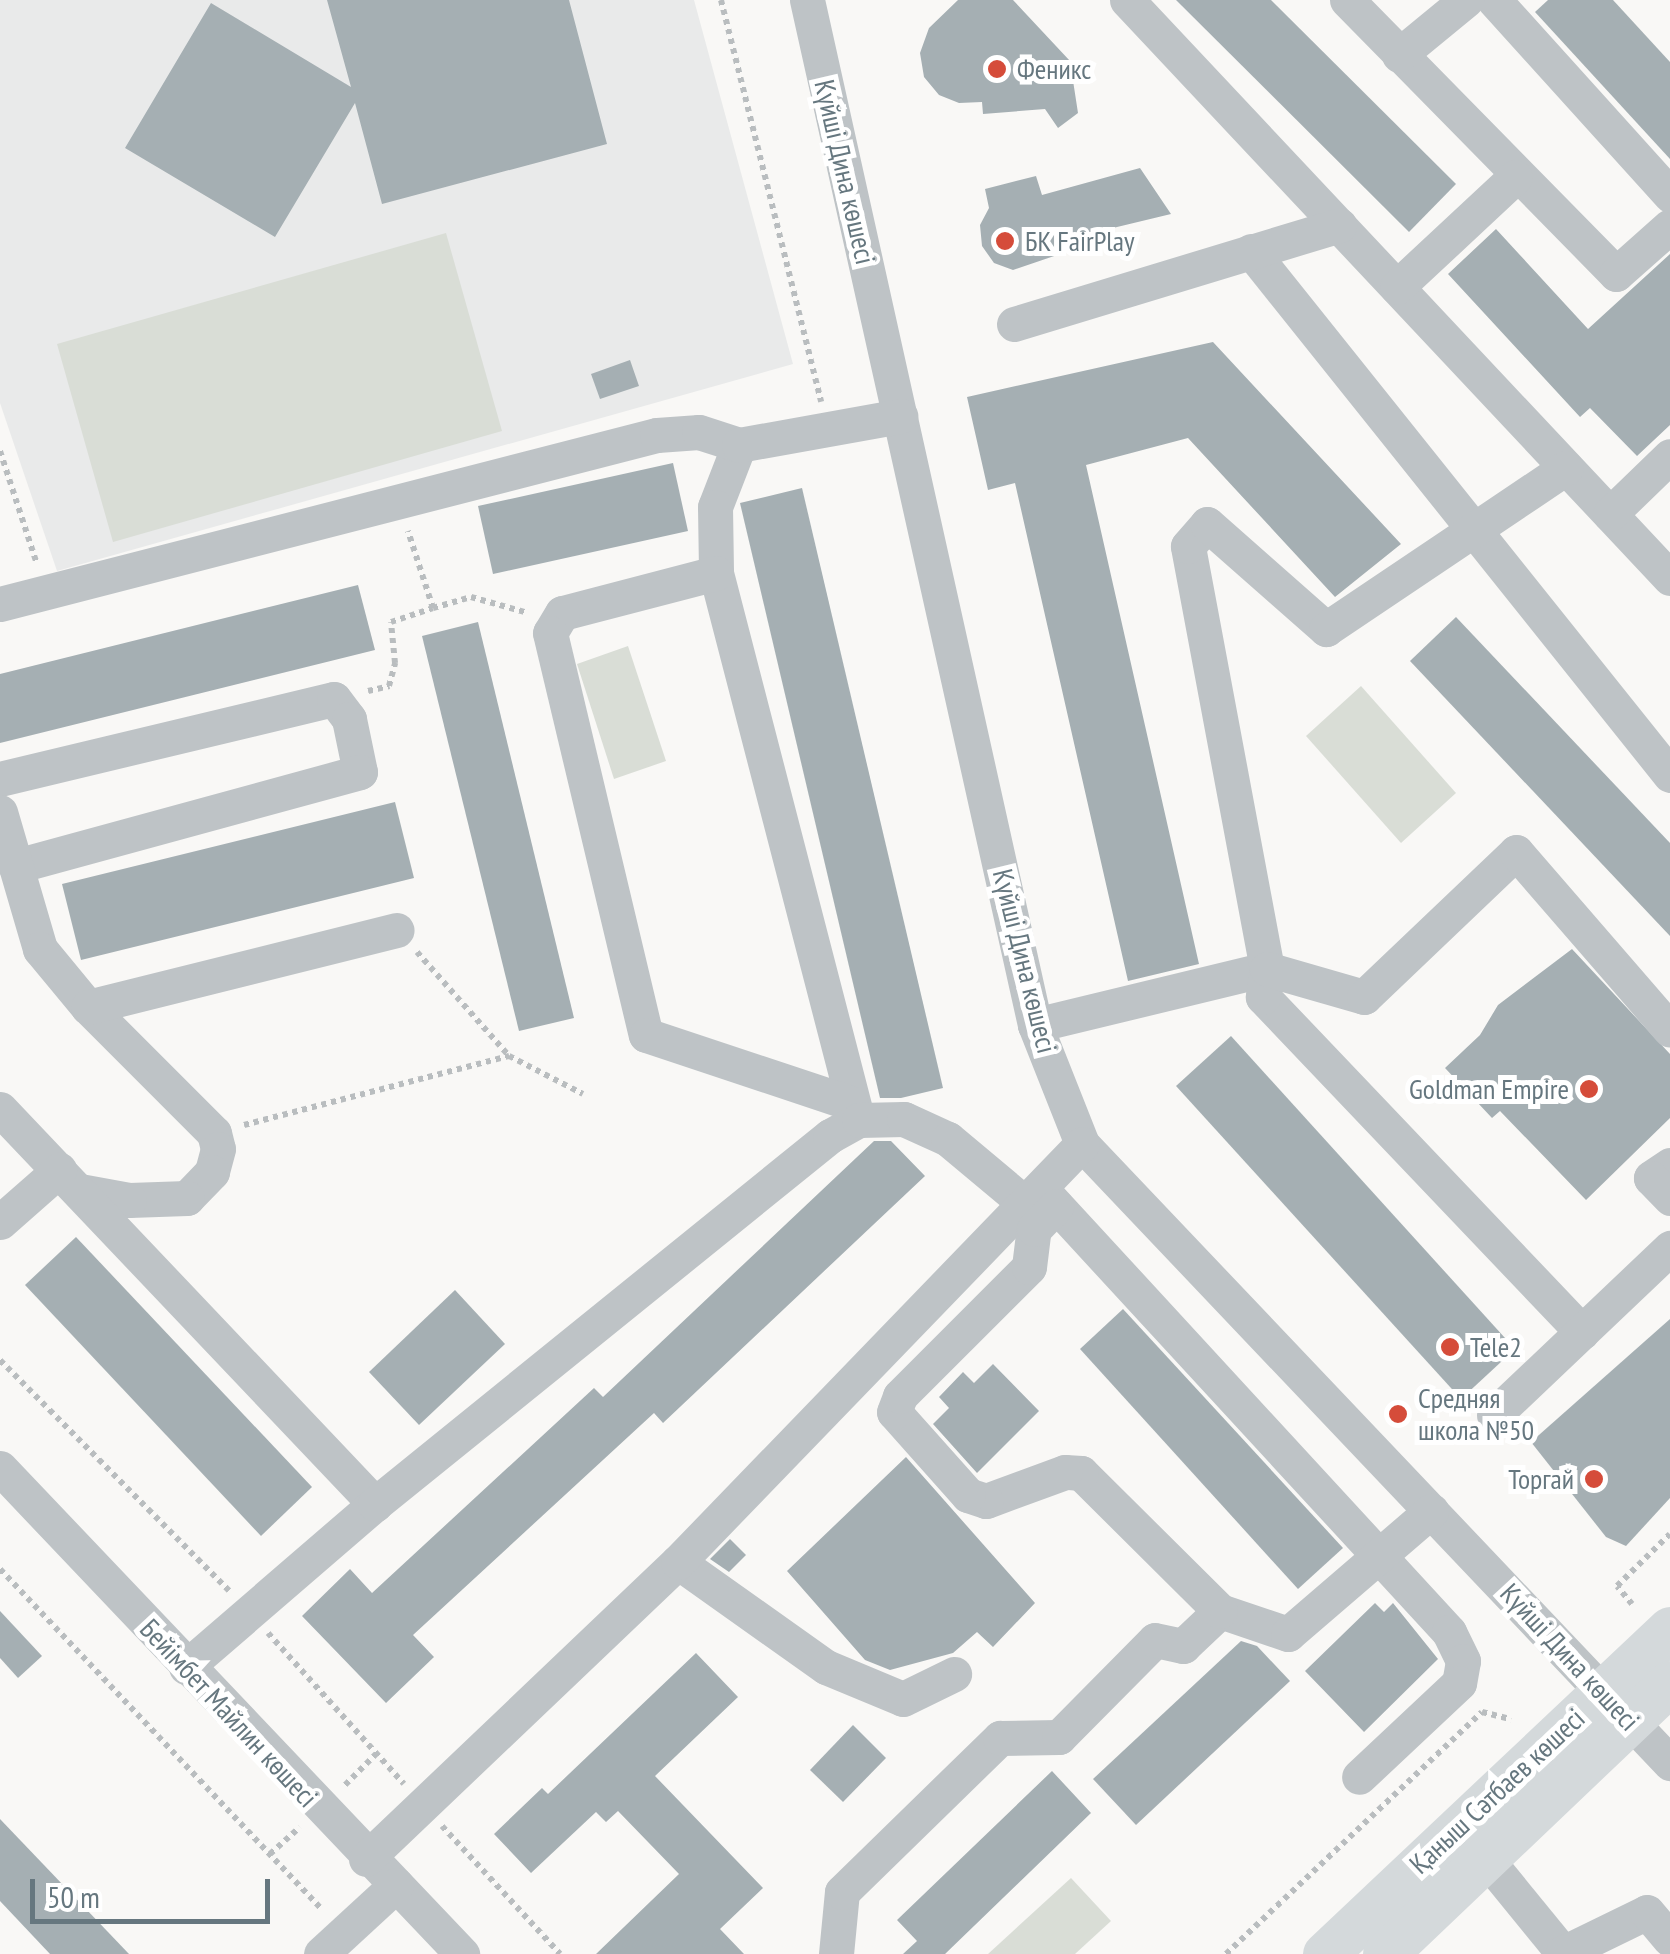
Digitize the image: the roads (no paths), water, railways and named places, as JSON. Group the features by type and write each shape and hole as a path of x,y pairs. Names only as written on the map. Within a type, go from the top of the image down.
{"main road":[{"name":"Қаныш Сәтбаев көшесі","path":"1325,1954 1473,1843 1616,1706 1670,1629"},
{"name":"Қаныш Сәтбаев көшесі","path":"1616,1706 1670,1683"},
{"name":"Қаныш Сәтбаев көшесі","path":"1385,1954 1473,1843"}],"street":[{"name":"Күйші Дина көшесі","path":"807,0 1036,1025 1082,1144 1670,1763"},
{"path":"1127,0 1670,578"},
{"path":"1348,0 1515,177 1616,274 1670,226"},
{"path":"1400,55 1466,0"},
{"path":"1494,0 1670,195"},
{"path":"1397,287 1515,177"},
{"path":"1014,324 1338,225"},
{"path":"1251,252 1476,528 1670,775"},
{"path":"0,604 656,435 699,432 739,445 900,416"},
{"path":"739,445 715,507 716,573 854,1112"},
{"path":"1610,514 1670,456"},
{"path":"1566,468 1326,629 1207,524 1188,546 1268,969 1263,997 1582,1332"},
{"path":"716,573 552,620 550,634 646,1035 854,1112 904,1119 948,1138 1042,1200 1449,1632 1463,1661 1459,1683 1359,1778"},
{"path":"0,779 334,699 349,719 360,772 346,780 16,866"},
{"path":"0,812 40,949 88,1007 214,1133 212,1172 187,1198 129,1200 70,1181 0,1222"},
{"path":"1036,1025 1268,969 1364,997 1516,852 1670,1030"},
{"path":"88,1007 398,930"},
{"path":"0,1109 375,1504"},
{"path":"186,1667 375,1504 818,1146 854,1112"},
{"path":"366,1859 678,1562 1042,1200 1082,1144"},
{"path":"1670,1165 1651,1178 1670,1198"},
{"path":"1042,1200 1029,1267 900,1396 894,1412 968,1496 986,1501 1066,1472 1081,1474 1220,1611 1288,1634 1373,1555 1431,1511"},
{"path":"1494,1415 1670,1248"},
{"name":"Бейімбет Майлин көшесі","path":"0,1468 366,1859 462,1954"},
{"path":"678,1562 826,1667 902,1700 954,1674"},
{"path":"836,1954 842,1892 1000,1738 1059,1737 1154,1640 1183,1646 1220,1611"},
{"path":"1473,1843 1564,1954 1648,1912 1670,1939"},
{"path":"333,1943 396,1885"}],"place":[{"name":"Феникс","path":"997,69"},
{"name":"БК FairPlay","path":"1005,241"},
{"name":"Goldman Empire","path":"1589,1089"},
{"name":"Tele2","path":"1450,1347"},
{"name":"Средняя школа №50","path":"1398,1414"},
{"name":"Торгай","path":"1594,1479"}]}
